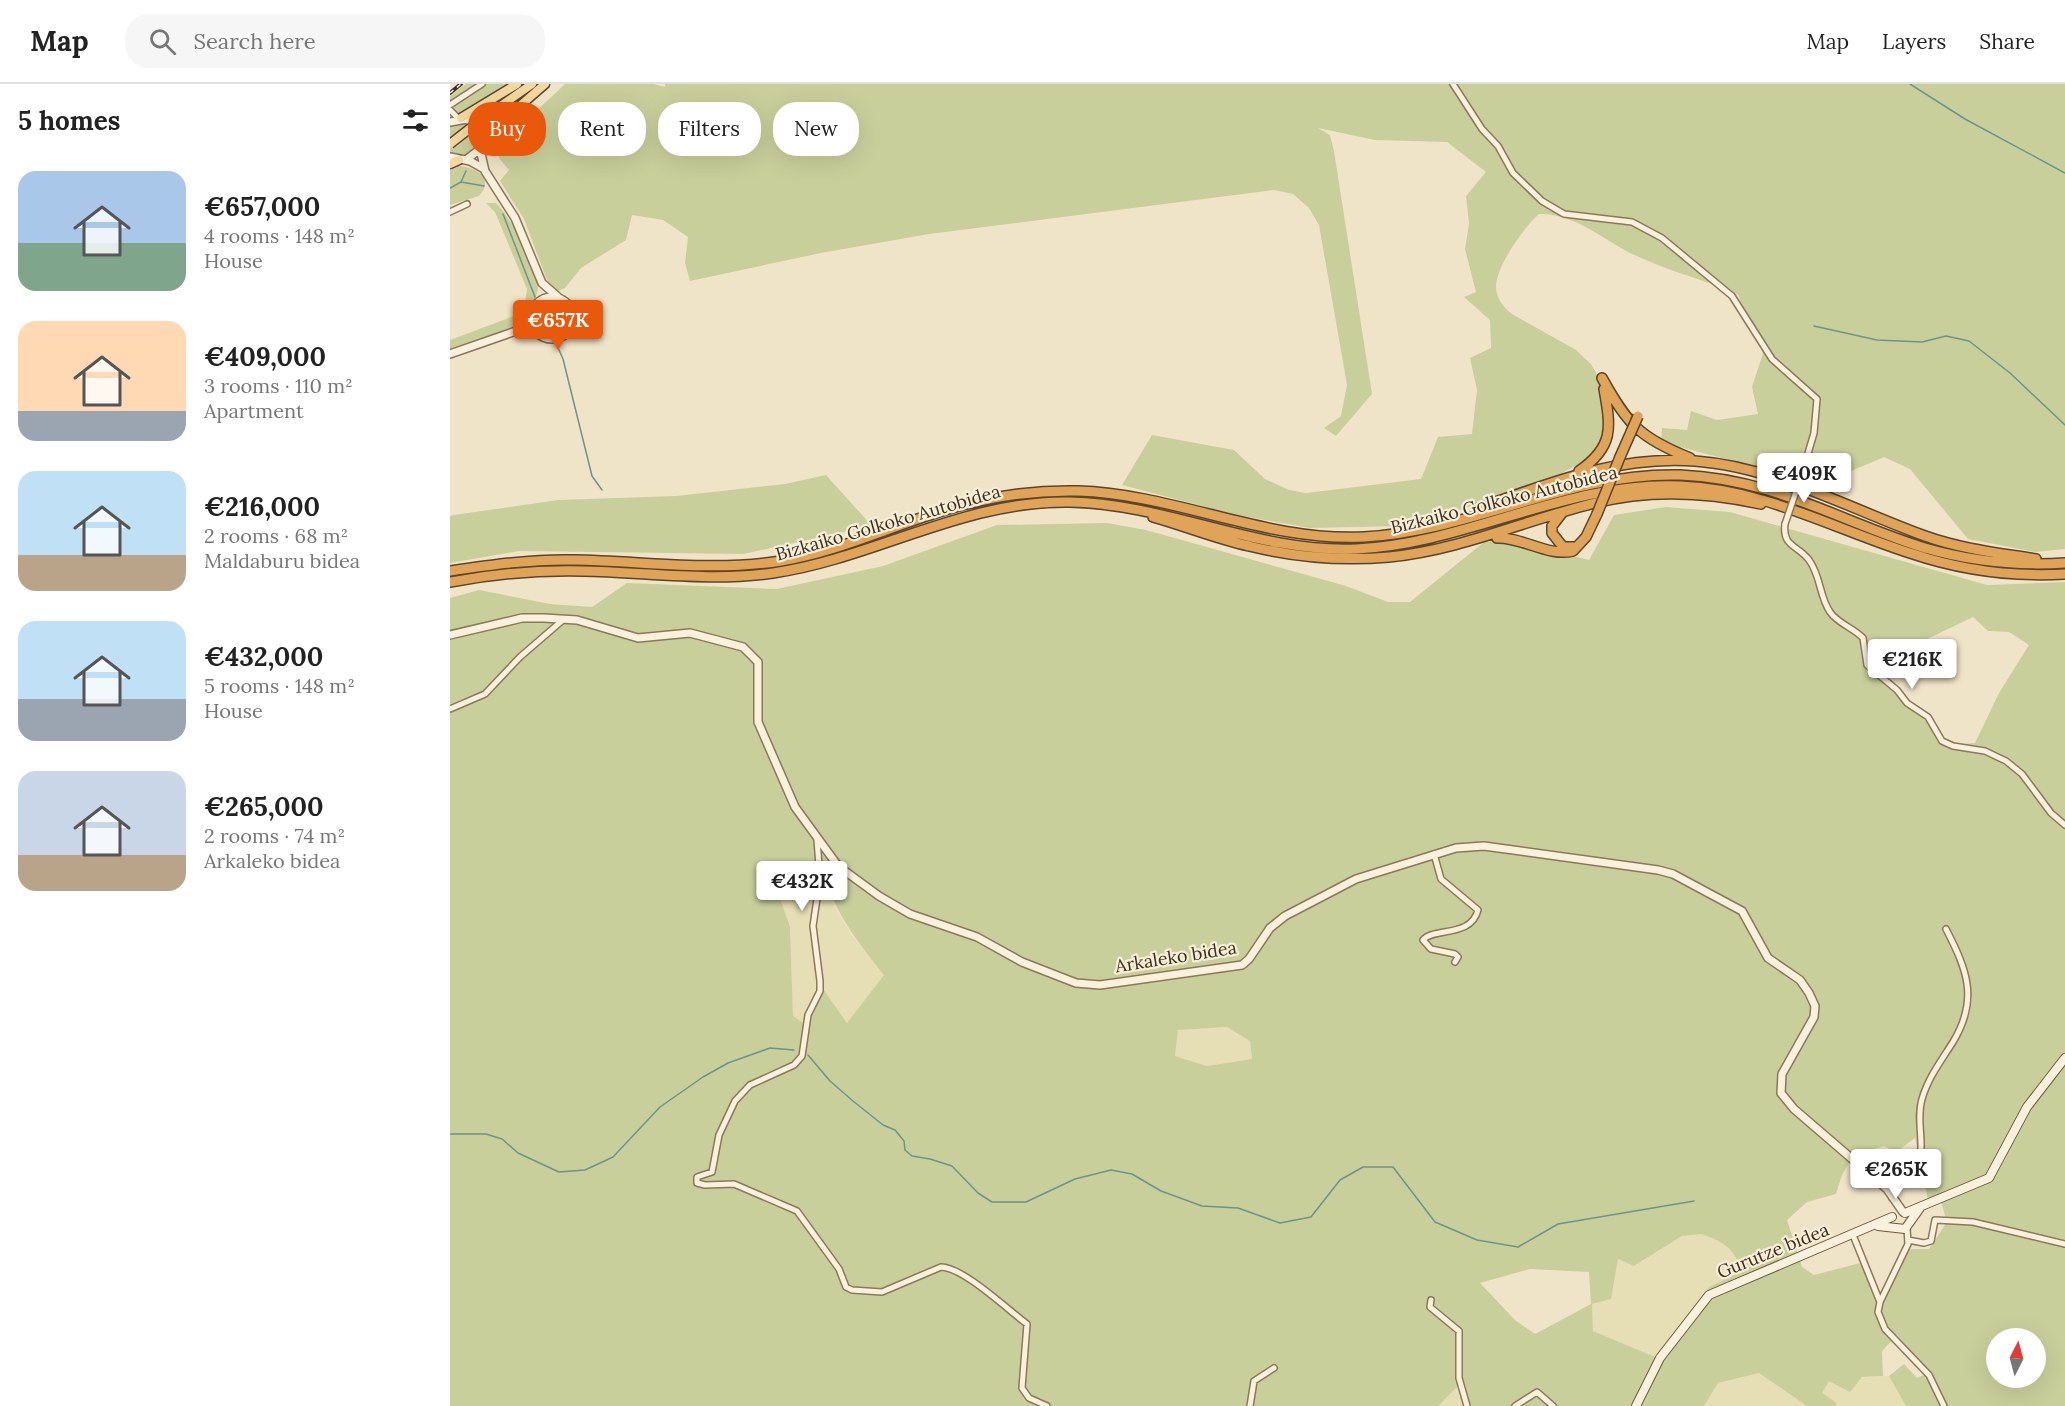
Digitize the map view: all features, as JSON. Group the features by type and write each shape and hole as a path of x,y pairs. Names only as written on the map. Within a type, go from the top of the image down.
{"highway":[{"path":"1575,474 1600,454 1608,434 1602,378 1615,404 1630,423 1660,446 1695,461"},
{"path":"1484,538 1510,537 1559,553 1573,551 1582,544 1640,413"},
{"path":"1459,520 1467,513 1575,474 1632,463 1695,461 1717,463 1773,478 1947,542 2063,563"},
{"name":"Bizkaiko Golkoko Autobidea","path":"450,571 530,561 571,560 716,566 779,561 824,551 973,502 1043,491 1091,492 1141,498 1251,526 1317,537 1389,534 1459,520 1591,482 1629,476 1694,476 1764,487 1940,552 2005,562 2063,563"},
{"name":"Bizkaiko Golkoko Autobidea","path":"450,582 542,571 747,576 829,561 954,518 991,509 1046,502 1133,507 1267,541 1343,549 1427,540 1563,500 1631,487 1714,489 1747,494 1784,505 1894,548 1957,566 2022,575 2065,574"},
{"path":"1133,507 1149,516 1248,546 1340,558 1388,557 1438,549 1484,538 1564,512 1623,497 1664,494 1707,495 1776,507 1784,505"},
{"path":"1564,512 1552,526 1554,538 1567,548 1582,544"}],"main road":[{"path":"460,118 517,84"},
{"path":"450,144 532,84"},
{"path":"524,102 545,84"},
{"path":"450,164 463,160"},
{"path":"1874,1227 1893,1216 1921,1208 1989,1178 2027,1107 2065,1058"},
{"path":"1904,1231 1921,1208"},
{"path":"1904,1213 1909,1218 1904,1231"},
{"path":"1893,1216 1904,1231"},
{"path":"1874,1227 1904,1231"},
{"name":"Gurutze bidea","path":"1636,1406 1660,1358 1709,1295 1874,1227"}],"street":[{"path":"468,120 460,118 450,106 482,84"},
{"path":"1452,84 1482,129 1498,146 1513,173 1542,201 1564,214 1618,219 1645,227 1687,257 1738,303 1772,359 1817,399 1815,427 1784,533 1789,545 1809,560 1818,573 1831,615 1863,638 1866,660 1871,669 1898,690 1907,703 1928,717 1942,741 1953,746 1985,751 2006,760 2022,774 2051,813 2065,825"},
{"path":"450,122 460,118"},
{"path":"463,160 469,156"},
{"path":"482,156 486,171 515,218 540,279 548,290 572,309 574,316 571,328 555,339 546,338 537,332 531,320 532,313"},
{"path":"450,157 463,160 486,171"},
{"path":"516,331 532,313 537,303 540,279"},
{"path":"537,303 545,298 558,297"},
{"path":"450,354 516,331 537,332"},
{"name":"Arkaleko bidea","path":"450,635 522,618 564,619 638,638 690,633 731,642 753,654 759,672 758,722 795,807 817,840 851,878 907,912 977,937 1015,958 1058,976 1089,985 1242,965 1249,959 1270,928 1285,916 1356,879 1462,846 1484,846 1673,874 1742,911 1768,958 1800,980 1815,1006 1814,1017 1782,1074 1779,1085 1783,1096 1887,1189 1893,1200"},
{"path":"450,709 484,694 520,657 564,619"},
{"path":"817,840 820,878 813,926 820,991 808,1014 805,1044 799,1062 760,1079 742,1092 719,1135 712,1172 697,1177 697,1183 734,1184 797,1211 839,1269 846,1287 852,1290 882,1292 941,1267 951,1269 980,1286 1027,1324 1022,1388 1033,1401 1047,1406"},
{"path":"1434,855 1441,879 1478,910 1473,918 1454,932 1429,935 1423,940 1431,949 1455,954 1458,957 1455,962"},
{"path":"1893,1216 1896,1184 1920,1159 1922,1098 1930,1078 1959,1032 1966,1010 1965,967 1946,929"},
{"path":"1893,1200 1904,1213"},
{"path":"1944,1406 1929,1375 1880,1322 1878,1312 1880,1302 1896,1268 1904,1231 1924,1243 1931,1241 1935,1220 1973,1222 2065,1244"},
{"path":"1853,1235 1880,1302"},
{"path":"1431,1300 1430,1307 1459,1331 1459,1378 1467,1406"},
{"path":"1250,1406 1254,1381 1274,1368"},
{"path":"1515,1406 1537,1392 1553,1406"}],"shaded area":[{"path":"825,880 834,906 852,935 884,975 847,1023 806,1024 793,1016 790,928 776,887"},
{"path":"1227,1027 1250,1041 1252,1059 1207,1066 1175,1056 1178,1030"},
{"path":"1701,1234 1719,1239 1739,1258 1742,1272 1709,1287 1655,1357 1593,1331 1592,1304 1611,1299 1618,1259 1635,1266 1682,1236"},
{"path":"1759,1373 1807,1406 1704,1406 1718,1383"},
{"path":"1889,1376 1906,1406 1835,1406 1837,1403 1821,1393 1829,1380"},
{"path":"1460,1384 1467,1406 1438,1406"}],"green space":[{"path":"466,84 509,84 480,102 468,102 468,109 450,120 450,96"},
{"path":"565,84 654,84 665,87 665,84 2065,84 2065,549 2035,552 1968,539 1910,469 1884,457 1821,484 1661,442 1662,428 1687,430 1691,411 1717,420 1758,414 1752,387 1763,353 1738,295 1639,257 1579,223 1553,215 1539,214 1519,237 1506,257 1498,277 1496,290 1501,302 1512,314 1576,350 1591,364 1598,376 1605,411 1605,436 1593,456 1557,476 1457,511 1402,526 1310,528 1237,515 1122,485 1152,435 1234,450 1265,479 1289,490 1306,493 1421,479 1438,437 1472,434 1477,390 1470,358 1491,348 1490,320 1464,297 1476,292 1465,249 1469,223 1466,196 1486,172 1447,142 1375,140 1318,128 1330,135 1334,151 1372,394 1336,436 1324,428 1341,416 1347,385 1319,225 1309,208 1293,194 1274,190 929,234 821,253 690,281 685,263 688,237 663,220 632,215 626,240 581,268 565,288 558,291 551,288 524,219 500,181 509,170 499,156 546,156 546,102"},
{"path":"463,122 468,125 468,154 462,156 450,152 450,126"},
{"path":"457,166 470,168 481,174 485,184 484,190 479,196 450,205 450,169"},
{"path":"486,203 496,203 515,230 537,277 538,291 532,306 520,324 450,351 450,340 519,314 525,303 527,289 495,212"},
{"path":"553,301 565,306 570,318 565,330 553,335 541,330 536,318 541,306"},
{"path":"826,475 872,526 743,554 519,551 450,563 450,516 454,515 558,500 676,496 785,484"},
{"path":"1666,507 1730,512 1987,585 2065,582 2065,1406 1906,1406 1889,1376 1904,1364 1917,1378 1928,1373 1897,1335 1882,1351 1883,1376 1862,1377 1850,1392 1829,1381 1822,1393 1837,1403 1835,1406 1807,1406 1759,1373 1718,1383 1704,1406 1467,1406 1460,1384 1438,1406 450,1406 450,598 479,590 550,604 592,607 627,583 777,589 883,566 997,525 1107,523 1146,530 1346,586 1388,602 1410,602 1484,542 1508,540 1589,560 1614,515","holes":["1973,617 1988,631 2009,632 2029,645 1999,693 1975,743 1950,745 1876,671 1900,652","825,880 843,918 858,942 884,975 847,1023 821,986 805,1024 793,1016 790,927 776,887","1227,1027 1250,1041 1252,1059 1207,1066 1175,1056 1178,1030","1915,1138 1928,1200 1941,1202 1947,1222 1929,1249 1909,1249 1885,1294 1873,1294 1864,1262 1814,1275 1802,1267 1787,1220 1807,1202 1836,1194 1843,1174 1857,1156 1884,1146 1896,1152","1701,1234 1716,1239 1732,1252 1741,1272 1709,1287 1655,1357 1593,1331 1592,1304 1611,1299 1618,1259 1634,1266 1682,1236","1530,1269 1589,1272 1591,1304 1535,1334 1515,1320 1480,1283"]}],"waterway":[{"path":"1910,84 1965,119 2065,173"},
{"path":"450,188 461,182 466,171"},
{"path":"461,182 484,186"},
{"path":"503,214 535,297"},
{"path":"540,308 552,331"},
{"path":"1814,326 1877,340 1922,342 1946,336 1969,341 2010,373 2065,425"},
{"path":"556,343 563,359 592,476 602,490"},
{"path":"450,1134 486,1134 502,1139 518,1153 559,1172 585,1170 613,1157 660,1107 703,1077 728,1063 770,1048 794,1050"},
{"path":"808,1055 830,1081 853,1101 883,1125 895,1130 904,1141 905,1150 912,1156 952,1166 978,1193 992,1202 1026,1202 1075,1179 1111,1170 1132,1174 1161,1191 1202,1206 1238,1208 1280,1223 1311,1217 1340,1180 1363,1167 1393,1167 1435,1222 1477,1240 1518,1247 1558,1224 1694,1201"}],"railway":[{"path":"450,93 461,84"}]}
